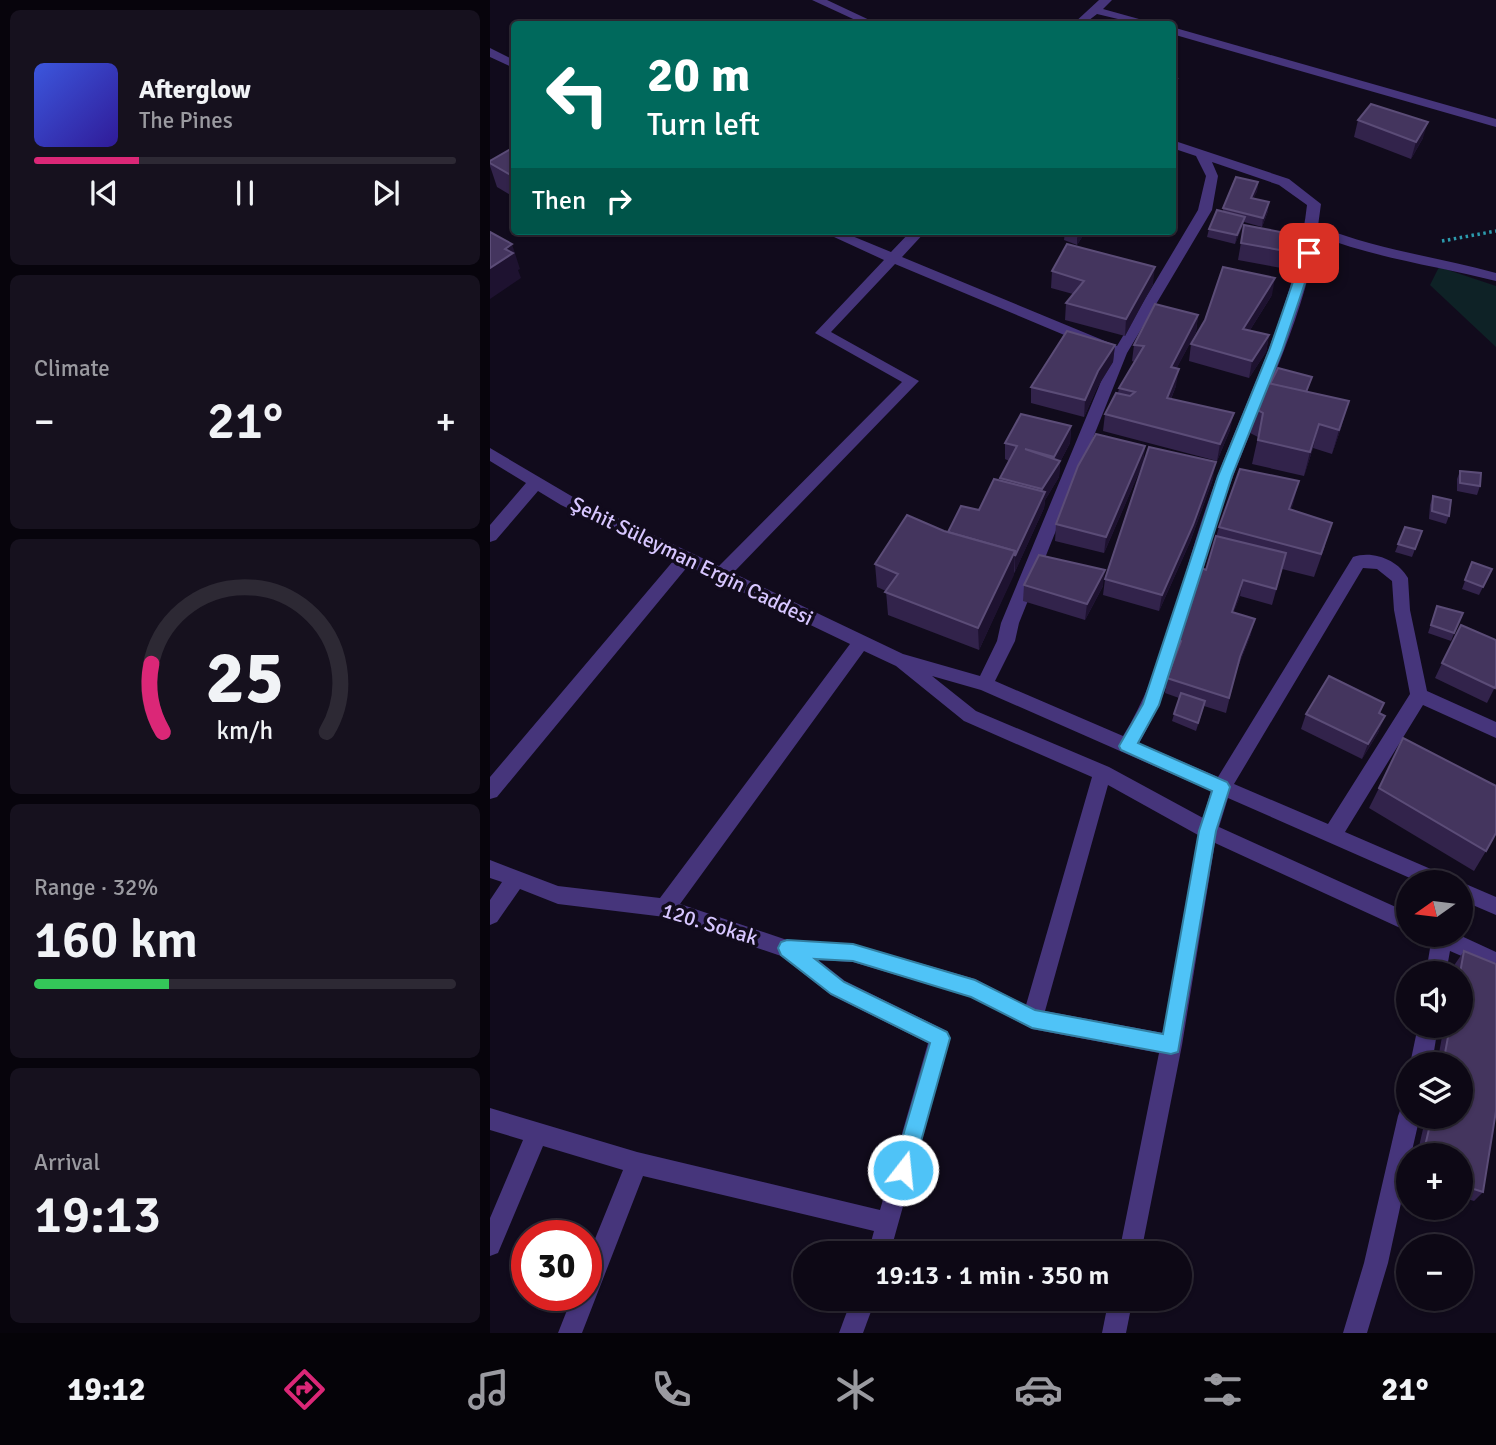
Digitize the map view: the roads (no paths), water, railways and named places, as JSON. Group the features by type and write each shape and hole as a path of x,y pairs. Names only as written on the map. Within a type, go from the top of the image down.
{"street":[{"path":"818,0 865,21"},
{"path":"1082,21 1106,0"},
{"path":"1095,10 1139,21"},
{"path":"1176,31 1496,123"},
{"path":"490,52 511,63"},
{"path":"1127,746 1151,705 1219,474 1275,351 1309,253 1312,229 1314,204 1284,182 1176,145"},
{"path":"985,684 1090,443 1120,354 1205,210 1212,176 1202,155"},
{"path":"1312,229 1354,245 1431,260 1496,277"},
{"path":"838,235 1120,354"},
{"path":"720,575 912,381 822,333 915,235"},
{"name":"Şehit Süleyman Ergin Caddesi","path":"490,454 566,501 899,660 985,684 1412,870"},
{"path":"490,537 536,482"},
{"path":"490,791 685,558"},
{"path":"1132,1241 1171,1045 1208,831 1222,787 1359,561 1381,562 1400,578 1402,610 1419,695 1332,835"},
{"path":"665,908 861,642"},
{"name":"Şehit Süleyman Ergin Caddesi","path":"899,660 970,716 1102,773 1208,831 1396,917"},
{"path":"1419,695 1496,730"},
{"path":"1032,1019 1102,773"},
{"name":"120. Sokak","path":"490,869 558,895 665,908 787,948 853,953 975,989 1032,1019 1171,1045"},
{"path":"490,916 516,879"},
{"path":"1474,897 1496,906"},
{"path":"1463,947 1496,962"},
{"path":"787,948 838,988 940,1038 883,1241"},
{"path":"490,1119 637,1163 889,1223"},
{"path":"1355,1333 1376,1263 1406,1129"},
{"path":"490,1245 537,1133"},
{"path":"602,1250 637,1163"},
{"path":"570,1333 578,1311"},
{"path":"851,1333 859,1311"},
{"path":"1114,1333 1118,1311"}]}
